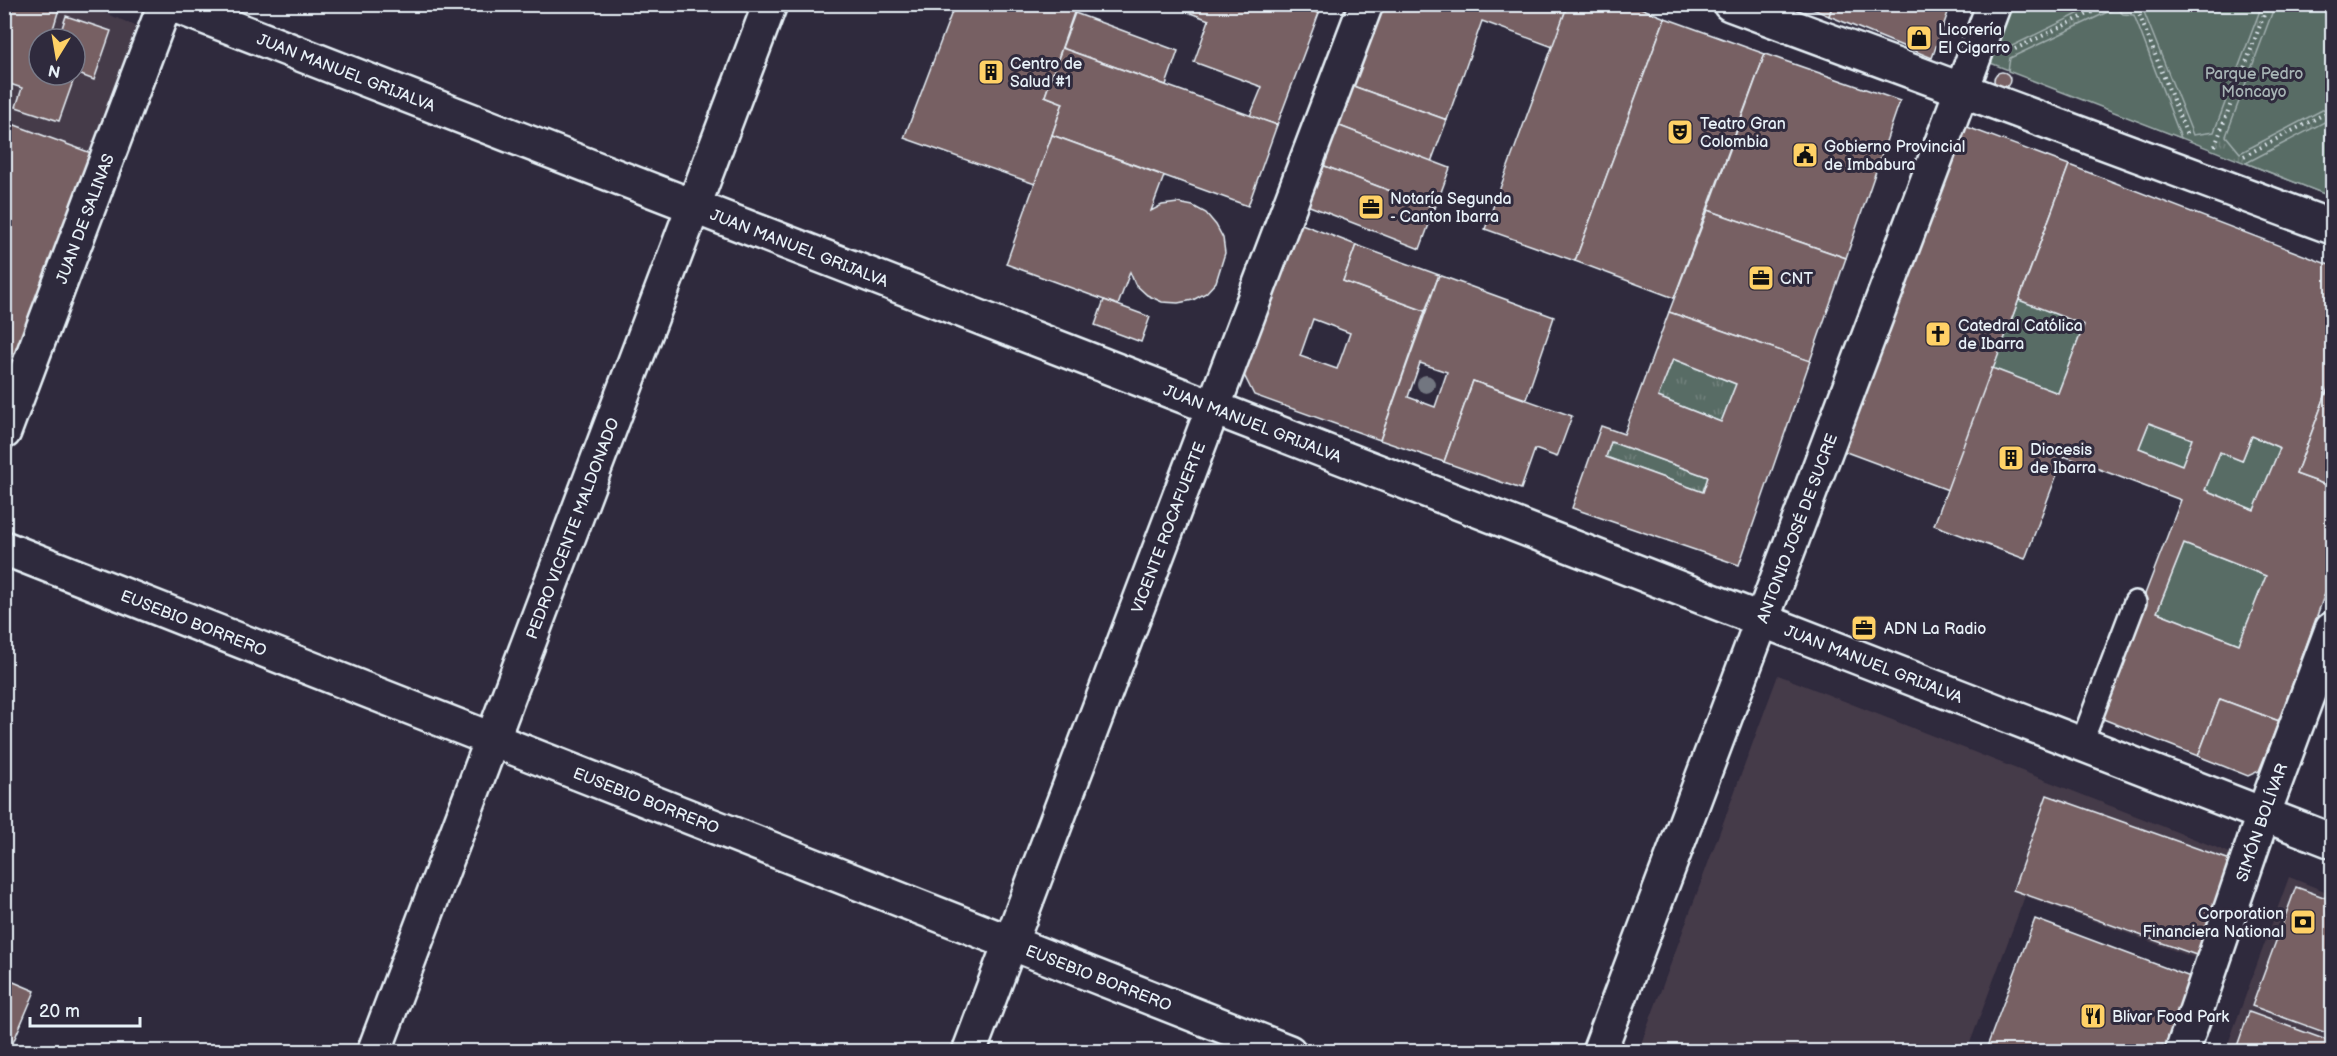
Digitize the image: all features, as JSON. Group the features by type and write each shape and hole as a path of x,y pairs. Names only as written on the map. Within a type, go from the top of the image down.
{"street":[{"name":"JUAN DE SALINAS","path":"4,432 165,4"},
{"name":"JUAN MANUEL GRIJALVA","path":"171,4 2332,841"},
{"name":"PEDRO VICENTE MALDONADO","path":"374,1052 770,4"},
{"name":"VICENTE ROCAFUERTE","path":"969,1052 1366,4"},
{"path":"1730,4 2204,177 2332,227"},
{"name":"ANTONIO JOSÉ DE SUCRE","path":"1599,1052 1994,4"},
{"name":"EUSEBIO BORRERO","path":"4,548 1289,1052"},
{"name":"SIMÓN BOLÍVAR","path":"2182,1052 2263,814 2332,629"}],"lane":[{"path":"2081,744 2135,602"}],"path":[{"path":"2008,53 2109,4"},
{"path":"2135,4 2204,177"},
{"path":"2204,177 2268,4"},
{"path":"2204,177 2332,110"}],"shaded area":[{"path":"4,5 86,5 136,26 91,153 5,121"},
{"path":"1778,675 2243,858 2203,961 2025,896 1967,1051 1638,1052"},
{"path":"2289,877 2332,894 2332,1051 2225,1052"}],"green space":[{"name":"Parque Pedro Moncayo","path":"2011,5 2332,5 2332,197 1988,62"},
{"path":"2011,5 2096,5 2006,49 1996,43"},
{"path":"2151,5 2262,5 2214,132 2193,135 2144,12"},
{"path":"2275,5 2332,5 2332,105 2240,153 2226,136"},
{"path":"2116,8 2123,14 2134,15 2181,138 2008,71 2010,58"},
{"path":"2332,118 2332,197 2246,163"},
{"path":"2019,300 2084,325 2058,393 1992,368"},
{"path":"1673,359 1736,384 1721,422 1658,397"},
{"path":"2149,423 2192,439 2182,465 2139,448"},
{"path":"2252,436 2280,448 2254,510 2205,490 2220,452 2242,461"},
{"path":"1611,442 1708,477 1703,492 1606,457"},
{"path":"2184,544 2266,576 2239,644 2157,612"}],"building":[{"path":"4,4 46,4 59,9 54,27 27,27 27,87 71,87 59,121 16,107 22,88 4,82"},
{"name":"Centro de Salud #1","path":"955,4 1077,4 1045,96 1063,103 1035,184 904,138"},
{"path":"1187,4 1294,4 1319,13 1277,125 1250,116 1262,87 1194,62 1209,20 1185,11"},
{"path":"1294,4 1322,4 1319,13"},
{"path":"1383,4 1568,4 1553,47 1482,21 1447,120 1353,86"},
{"path":"1568,4 1631,4 1665,18 1575,261 1485,229"},
{"path":"1801,4 1833,4 1829,16"},
{"path":"1833,4 1951,4 1932,58 1829,16"},
{"path":"1075,13 1178,51 1166,85 1062,48"},
{"path":"66,16 111,31 94,80 87,77 87,27 62,27"},
{"name":"Teatro Gran Colombia","path":"1665,18 1765,54 1674,298 1575,261"},
{"path":"1062,48 1277,125 1248,206 1052,135 1063,103 1045,96"},
{"name":"Gobierno Provincial de Imbabura","path":"1765,54 1900,101 1846,258 1708,210"},
{"path":"2002,72 2008,74 2010,80 2008,86 2002,88 1996,86 1994,80 1996,74"},
{"path":"1353,86 1447,120 1431,162 1337,125"},
{"path":"4,121 91,153 9,373 4,372"},
{"name":"Catedral Católica de Ibarra","path":"1951,121 2069,165 1948,490 1830,446"},
{"path":"1337,125 1450,168 1435,208 1322,165"},
{"path":"1052,135 1164,176 1151,211 1162,205 1178,203 1193,206 1206,213 1223,238 1225,253 1216,282 1206,293 1193,300 1178,303 1162,302 1147,295 1135,284 1130,272 1118,305 1006,264"},
{"name":"Notaría Segunda - Canton Ibarra","path":"1322,165 1435,208 1420,249 1307,205"},
{"name":"Diocesis de Ibarra","path":"2069,165 2332,266 2332,378 2296,474 2332,487 2332,574 2279,721 2220,699 2198,756 2098,717 2181,500 2064,456 2025,559 1934,525 1992,368 2058,393 2084,325 2019,300","holes":["2149,423 2192,439 2182,465 2139,448","2252,436 2280,448 2254,510 2205,490 2220,452 2242,461","2184,544 2266,576 2239,644 2157,612"]},
{"name":"CNT","path":"1708,210 1846,258 1810,361 1669,312"},
{"path":"1299,223 1356,245 1343,281 1425,311 1380,440 1254,395 1244,375","holes":["1313,319 1350,333 1337,369 1300,356"]},
{"path":"1356,245 1439,275 1425,311 1343,281"},
{"path":"1439,275 1554,317 1526,399 1473,381 1444,462 1380,440","holes":["1420,363 1447,372 1435,407 1408,397"]},
{"path":"1104,300 1150,317 1141,342 1095,325"},
{"path":"1669,312 1810,361 1739,565 1572,508 1601,426 1624,434","holes":["1673,359 1736,384 1721,422 1658,397","1611,442 1708,477 1703,492 1606,457"]},
{"path":"2332,378 2332,487 2296,474"},
{"path":"1473,381 1572,416 1557,457 1535,449 1521,489 1444,462"},
{"path":"2220,699 2279,721 2259,771 2248,776 2198,756"},
{"path":"2047,795 2233,861 2199,956 2013,890"},
{"path":"2296,887 2332,900 2332,1035 2252,1006"},
{"name":"Blivar Food Park","path":"2035,919 2201,981 2175,1052 1985,1052"},
{"path":"4,978 35,991 9,1052 4,1052"},
{"path":"2249,1012 2332,1042 2332,1052 2235,1052"}],"place":[{"name":"Licorería El Cigarro","path":"1919,38"},
{"name":"Centro de Salud #1","path":"991,72"},
{"name":"Teatro Gran Colombia","path":"1680,132"},
{"name":"Gobierno Provincial de Imbabura","path":"1805,155"},
{"name":"Notaría Segunda - Canton Ibarra","path":"1371,207"},
{"name":"CNT","path":"1761,278"},
{"name":"Catedral Católica de Ibarra","path":"1938,334"},
{"name":"Diocesis de Ibarra","path":"2011,458"},
{"name":"ADN La Radio","path":"1864,628"},
{"name":"Corporation Financiera National","path":"2303,922"},
{"name":"Blivar Food Park","path":"2093,1016"}]}
